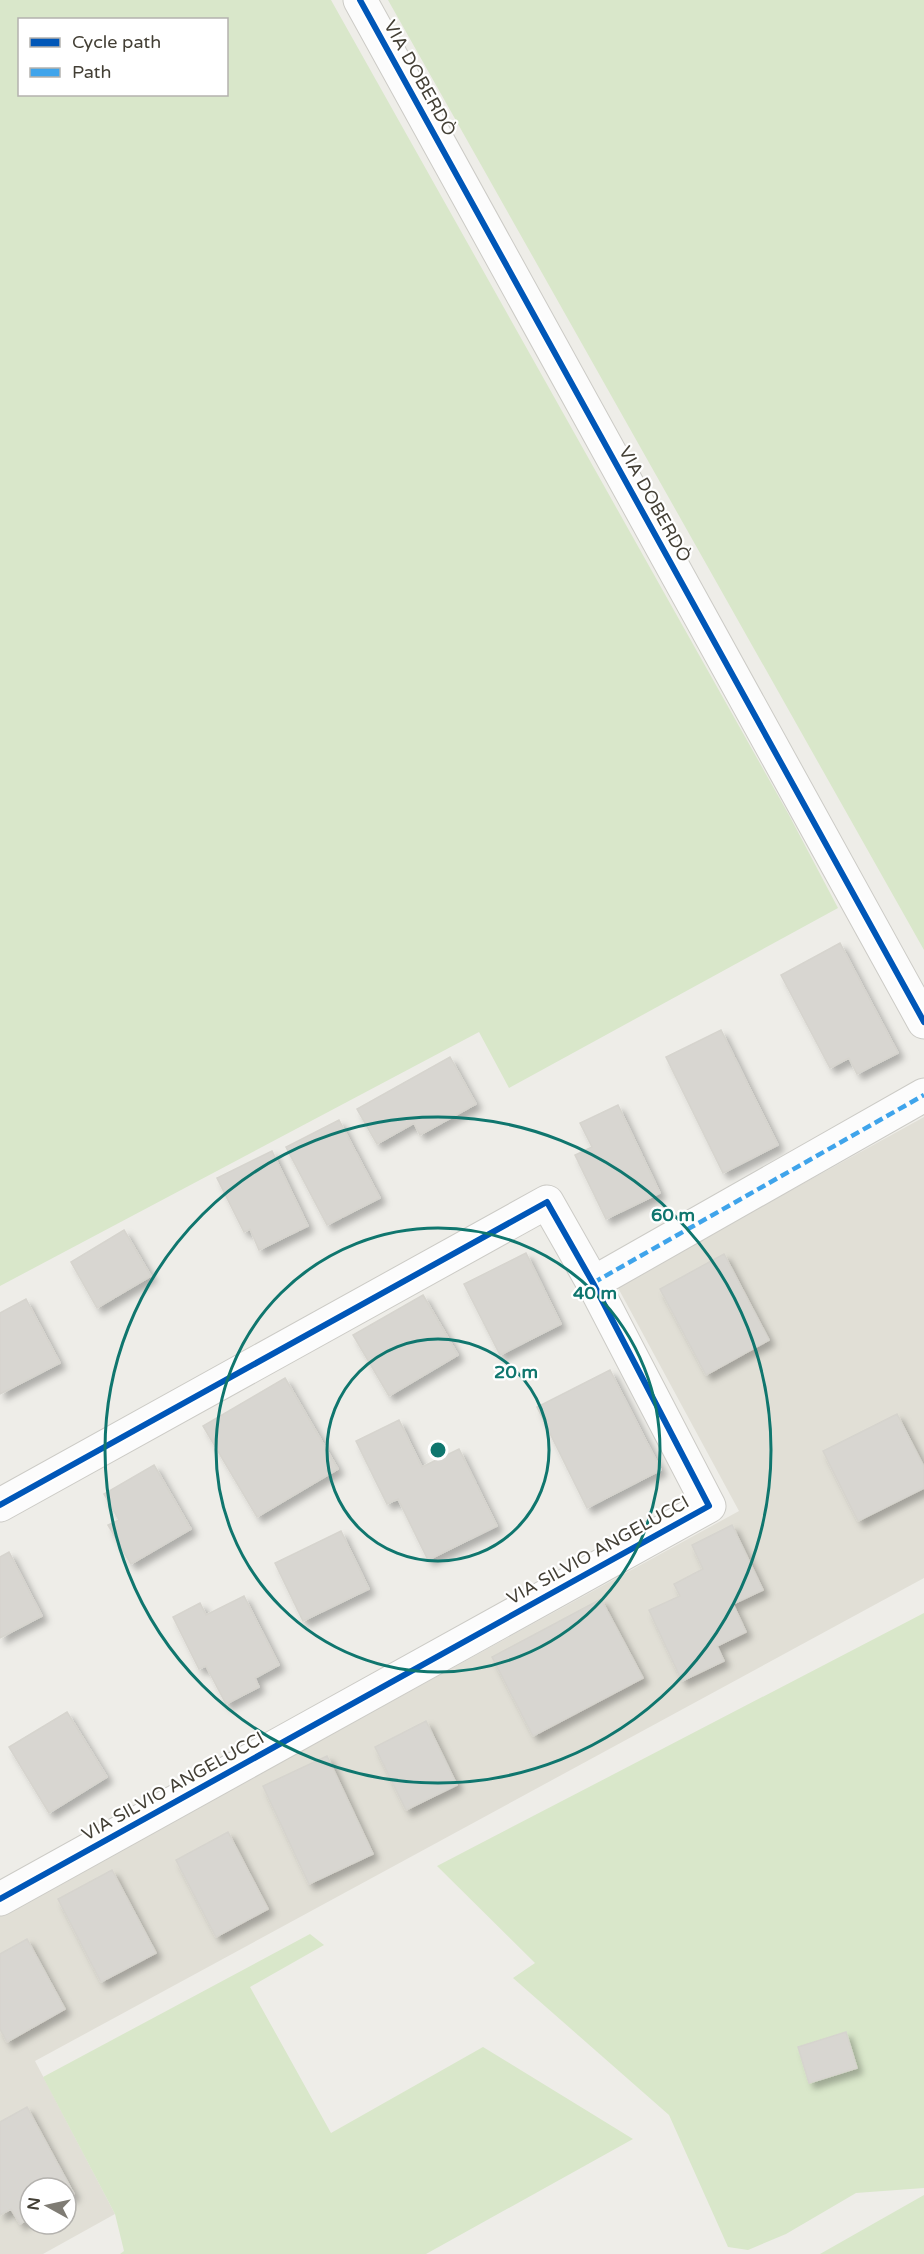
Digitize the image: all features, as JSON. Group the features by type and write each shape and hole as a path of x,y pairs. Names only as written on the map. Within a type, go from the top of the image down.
{"street":[{"name":"VIA DOBERDÒ","path":"360,0 924,1022"},
{"path":"593,1283 924,1095"},
{"name":"VIA SILVIO ANGELUCCI","path":"0,1505 547,1202 593,1283 709,1506 0,1899"}],"shaded area":[{"path":"924,1117 924,1578 35,2061 115,2214 78,2235 78,2176 18,2176 18,2236 75,2236 43,2254 0,2254 0,1916 739,1511 617,1286"}],"green space":[{"path":"0,0 331,0 789,815 838,908 509,1088 479,1032 0,1286"},
{"path":"388,0 924,0 924,950"},
{"path":"924,1613 924,2188 856,2193 786,2234 748,2250 728,2247 669,2115 513,1978 535,1963 437,1866"},
{"path":"310,1934 324,1945 250,1987 331,2133 483,2047 633,2139 426,2254 120,2254 124,2251 115,2214 43,2077"},
{"path":"924,2195 924,2254 820,2254"}],"building":[{"path":"840,943 898,1053 857,1074 849,1058 830,1068 781,975"},
{"path":"721,1030 778,1145 723,1173 666,1057"},
{"path":"450,1057 476,1104 420,1135 414,1123 377,1144 357,1109"},
{"path":"618,1105 660,1193 606,1219 575,1155 592,1147 580,1123"},
{"path":"339,1120 380,1198 327,1225 286,1147"},
{"path":"272,1151 308,1226 259,1250 250,1229 244,1232 217,1178"},
{"path":"124,1230 151,1276 97,1308 71,1262"},
{"path":"526,1253 561,1324 500,1355 464,1284"},
{"path":"724,1254 769,1340 706,1375 660,1289"},
{"path":"423,1295 458,1355 389,1396 353,1335"},
{"path":"26,1299 60,1363 0,1394 0,1313"},
{"path":"610,1370 661,1470 587,1508 537,1407"},
{"path":"285,1378 338,1469 257,1517 203,1426"},
{"path":"897,1414 924,1467 924,1488 858,1521 823,1451"},
{"path":"399,1420 422,1467 459,1449 497,1526 428,1560 398,1499 387,1504 356,1441"},
{"path":"154,1465 191,1529 131,1564 108,1525 119,1520 104,1494"},
{"path":"732,1525 763,1590 733,1604 746,1632 717,1646 724,1661 682,1681 649,1610 680,1596 674,1584 703,1569 692,1545"},
{"path":"341,1531 369,1589 303,1621 275,1563"},
{"path":"9,1552 42,1616 0,1638 0,1557"},
{"path":"244,1596 279,1665 255,1678 259,1687 226,1704 206,1666 199,1669 173,1617 200,1603 206,1615"},
{"path":"601,1599 643,1678 533,1736 492,1657"},
{"path":"67,1712 107,1777 49,1813 9,1747"},
{"path":"426,1721 457,1785 406,1810 375,1747"},
{"path":"327,1756 373,1854 309,1884 263,1786"},
{"path":"228,1832 268,1909 216,1937 176,1860"},
{"path":"112,1870 156,1953 101,1982 58,1899"},
{"path":"27,1939 65,2009 7,2042 0,2029 0,1954"},
{"path":"846,2032 857,2068 809,2083 798,2047"},
{"path":"27,2107 64,2176 18,2176 18,2221 11,2209 0,2215 0,2122"}],"marked path":[{"path":"593,1283 924,1095"}],"cycle path":[{"path":"360,0 924,1022"},
{"path":"0,1505 547,1202 593,1283 709,1506 0,1899"}]}
